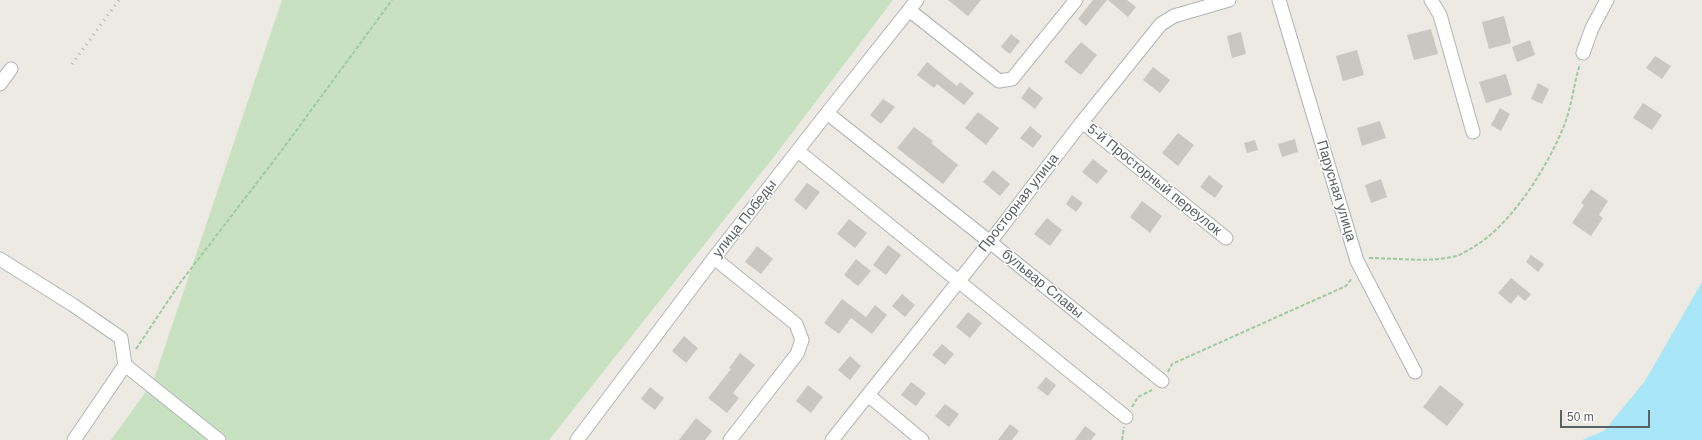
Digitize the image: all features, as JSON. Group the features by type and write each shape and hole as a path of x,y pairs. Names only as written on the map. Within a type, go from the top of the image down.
{"street":[{"path":"913,5 999,81 1012,79 1076,0"},
{"name":"Просторная улица","path":"832,440 1161,24 1174,16 1229,0"},
{"name":"Парусная улица","path":"1279,0 1357,261 1415,372"},
{"path":"1431,0 1440,15 1473,132"},
{"path":"1583,53 1592,28 1606,0"},
{"name":"улица Победы","path":"577,440 714,258 827,112 913,5"},
{"path":"0,84 11,68"},
{"name":"бульвар Славы","path":"827,112 1162,381"},
{"name":"5-й Просторный переулок","path":"1082,122 1226,238"},
{"path":"798,151 1126,417"},
{"path":"714,258 796,324 802,340 797,354 730,440"},
{"path":"0,259 73,305 121,338 125,365 74,440"},
{"path":"125,365 219,440"},
{"path":"868,396 922,440"}],"path":[{"path":"125,365 180,283 282,150 392,0"}],"green space":[{"path":"282,0 893,0 773,158 549,440 111,440 153,382"}],"water":[{"path":"1702,282 1702,440 1582,440 1604,431 1645,381"}],"building":[{"path":"948,0 981,0 968,16"},
{"path":"1093,0 1107,0 1086,26 1078,19"},
{"path":"1108,0 1127,0 1136,7 1128,17"},
{"path":"1504,16 1511,43 1489,49 1482,22"},
{"path":"1431,29 1438,54 1414,60 1407,35"},
{"path":"1241,32 1246,54 1232,58 1227,36"},
{"path":"1011,34 1020,41 1010,54 1001,47"},
{"path":"1530,40 1535,55 1517,62 1512,47"},
{"path":"1081,42 1097,55 1081,75 1064,62"},
{"path":"1357,50 1364,75 1343,81 1336,56"},
{"path":"1655,56 1671,66 1662,79 1646,68"},
{"path":"927,62 957,86 960,82 974,93 964,105 937,84 934,88 917,75"},
{"path":"1153,67 1170,80 1160,93 1143,80"},
{"path":"1506,74 1512,95 1486,103 1479,82"},
{"path":"1538,83 1549,89 1542,104 1531,99"},
{"path":"1029,87 1043,98 1035,109 1021,98"},
{"path":"883,99 895,107 881,124 870,115"},
{"path":"1643,103 1662,115 1652,130 1633,118"},
{"path":"1500,108 1510,114 1501,131 1491,125"},
{"path":"978,112 999,128 986,145 965,128"},
{"path":"1380,121 1386,138 1362,146 1357,128"},
{"path":"1030,126 1042,136 1033,148 1020,138"},
{"path":"914,127 933,141 931,143 958,165 943,184 897,148"},
{"path":"1178,133 1194,145 1178,166 1162,153"},
{"path":"1295,139 1298,152 1282,157 1278,144"},
{"path":"1255,140 1258,150 1247,153 1244,143"},
{"path":"1093,159 1108,171 1097,184 1082,172"},
{"path":"993,170 1010,184 1000,196 983,182"},
{"path":"1209,175 1223,186 1215,198 1200,187"},
{"path":"1381,179 1387,197 1371,203 1365,185"},
{"path":"807,183 820,192 806,210 794,200"},
{"path":"1591,189 1608,201 1599,215 1603,218 1591,236 1572,223 1584,205 1581,203"},
{"path":"1072,195 1083,203 1076,212 1066,204"},
{"path":"1142,201 1162,216 1150,233 1130,217"},
{"path":"1047,218 1062,230 1050,246 1034,234"},
{"path":"849,219 867,233 855,248 837,234"},
{"path":"888,245 901,255 886,275 873,265"},
{"path":"757,246 773,259 761,274 745,262"},
{"path":"1531,255 1544,264 1538,272 1526,262"},
{"path":"856,259 871,271 858,286 844,275"},
{"path":"1511,278 1531,294 1525,301 1518,295 1511,304 1498,293"},
{"path":"902,294 915,305 905,317 892,306"},
{"path":"842,299 866,317 875,305 887,315 872,334 851,318 839,334 824,323"},
{"path":"968,312 982,323 970,338 956,327"},
{"path":"684,336 698,348 686,363 672,351"},
{"path":"942,344 954,354 945,365 932,355"},
{"path":"740,353 755,365 733,393 739,398 727,413 708,398 731,369 729,368"},
{"path":"850,356 861,366 850,380 838,370"},
{"path":"1046,377 1056,385 1048,396 1037,388"},
{"path":"911,382 926,393 916,406 901,395"},
{"path":"808,385 823,397 811,413 796,401"},
{"path":"1440,385 1464,404 1447,426 1423,407"},
{"path":"650,387 664,398 655,410 641,399"},
{"path":"945,404 959,414 949,427 935,416"},
{"path":"696,418 712,431 705,440 679,440"},
{"path":"1010,424 1019,431 1012,440 998,440"},
{"path":"1085,426 1096,434 1091,440 1075,440"}],"railway":[{"path":"72,64 119,0"}]}
